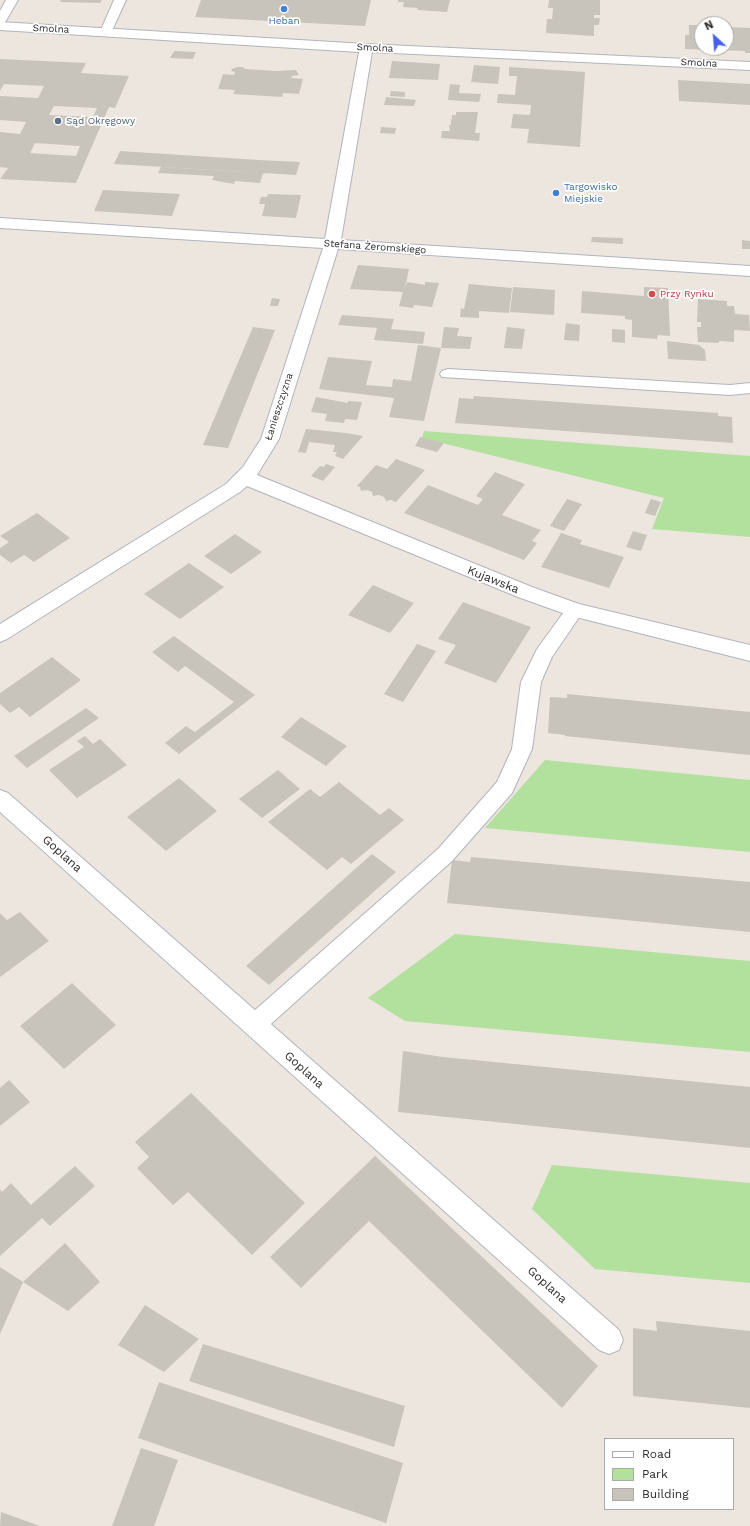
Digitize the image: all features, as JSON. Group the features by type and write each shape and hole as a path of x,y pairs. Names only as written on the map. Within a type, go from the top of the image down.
{"street":[{"name":"Smolna","path":"0,26 366,48 750,66"},
{"name":"Łanieszczyzna","path":"0,634 233,488 246,478 262,454 270,439 332,244 366,48"},
{"name":"Stefana Żeromskiego","path":"0,223 750,271"},
{"name":"Kujawska","path":"246,478 524,592 575,610 750,653"},
{"name":"Goplana","path":"0,799 609,1340"}],"lane":[{"path":"0,21 12,0"},
{"path":"106,32 120,0"},
{"path":"448,374 730,390 750,388"},
{"path":"254,1025 445,855 505,787 522,749 531,682 544,654 575,610"}],"green space":[{"path":"424,431 750,456 750,537 652,529 664,498 422,438"},
{"path":"545,760 750,780 750,852 485,828"},
{"path":"455,934 750,961 750,1052 405,1021 368,998"},
{"path":"552,1165 750,1183 750,1283 595,1269 532,1209"}],"building":[{"path":"61,0 102,0 100,3 60,2"},
{"name":"Heban","path":"201,0 371,0 365,26 195,17"},
{"path":"398,0 450,0 447,12 417,10 418,8 403,7 404,2 398,2"},
{"path":"549,0 600,0 600,15 594,15 594,18 600,18 599,25 594,25 594,36 546,33 547,19 552,19 553,8 548,8"},
{"path":"689,25 694,25 694,49 685,49 685,35 689,35"},
{"path":"734,27 750,28 750,53 745,53 745,51 734,51"},
{"path":"174,51 196,52 193,59 170,58"},
{"name":"Sąd Okręgowy","path":"0,59 86,63 81,73 129,76 115,108 109,107 76,183 0,179 8,168 0,167 0,132 20,134 26,122 0,120 0,96 38,98 44,86 4,84 0,91","holes":["54,106 97,108 93,117 49,115","35,143 80,146 76,156 30,153"]},
{"path":"392,61 440,64 438,80 389,78"},
{"path":"474,65 500,67 498,84 471,82"},
{"path":"237,67 276,71 296,70 299,75 292,76 291,78 303,79 299,94 283,93 282,97 233,94 235,90 218,89 223,74 234,75 235,72 231,71"},
{"path":"509,67 585,72 580,147 527,143 529,129 511,128 513,114 530,115 531,105 497,103 498,94 515,95 517,76 509,76"},
{"path":"678,80 750,84 750,105 679,101"},
{"path":"450,84 460,85 459,93 481,94 479,102 448,100"},
{"path":"391,91 405,92 405,97 390,96"},
{"path":"386,97 416,100 414,106 384,105"},
{"path":"456,112 478,112 475,133 480,133 479,141 441,138 442,131 450,131 450,119 452,120 452,115 456,115"},
{"path":"381,127 396,128 395,134 380,133"},
{"path":"120,151 300,162 296,175 114,164"},
{"path":"161,167 263,173 260,183 235,181 234,184 212,180 214,176 158,173"},
{"path":"103,190 180,194 172,216 94,211"},
{"path":"268,194 301,195 296,218 262,216 265,204 259,204 261,197 267,197"},
{"path":"592,237 623,238 623,244 591,242"},
{"path":"742,240 750,241 750,249 742,249"},
{"path":"358,265 409,269 405,288 407,282 425,285 425,282 439,283 432,307 414,305 413,308 399,306 403,292 350,289"},
{"path":"469,284 512,288 509,313 479,311 479,318 460,317 461,308 464,309"},
{"path":"513,287 555,290 554,315 510,312"},
{"path":"644,287 668,288 670,336 658,335 657,339 632,337 632,320 625,319 625,316 581,313 582,291 644,296"},
{"path":"272,298 280,299 278,306 270,306"},
{"path":"698,299 727,301 727,306 734,306 735,314 749,315 750,331 734,330 734,342 698,342 697,327 701,327 701,322 697,322"},
{"path":"342,315 394,319 391,329 425,332 423,344 374,340 377,328 338,325"},
{"path":"566,323 580,325 579,341 564,340"},
{"path":"253,327 275,330 228,448 203,445"},
{"path":"444,327 459,328 457,336 472,337 470,349 441,348"},
{"path":"507,327 525,329 522,349 504,348"},
{"path":"612,329 625,330 625,343 612,342"},
{"path":"667,341 699,345 705,350 706,361 668,359"},
{"path":"418,345 441,348 424,421 389,417 394,398 319,389 328,357 372,361 366,385 392,387 393,379 411,381"},
{"path":"474,396 718,413 718,416 732,417 733,443 455,423 459,398 473,399"},
{"path":"316,397 348,403 348,401 362,402 357,420 345,419 344,423 325,421 327,414 311,412"},
{"path":"306,429 363,436 343,459 335,456 337,452 333,452 335,445 309,442 306,453 298,452"},
{"path":"420,437 444,443 437,452 415,446"},
{"path":"396,459 425,470 396,502 391,500 386,501 384,497 379,495 373,496 372,492 367,490 361,491 360,487 357,486 376,465 387,469"},
{"path":"326,464 335,467 323,481 311,476 320,466 324,467"},
{"path":"495,472 525,484 502,515 541,530 532,541 537,543 524,560 404,513 428,485 478,505 483,499 476,496"},
{"path":"567,499 582,504 564,531 550,526"},
{"path":"651,499 661,502 655,516 645,513"},
{"path":"37,513 70,538 34,562 24,555 11,563 0,555 0,548 9,542 0,536"},
{"path":"633,531 647,535 641,551 626,547"},
{"path":"561,533 582,540 580,544 624,557 609,588 541,567"},
{"path":"235,534 262,552 231,574 204,556"},
{"path":"189,563 224,587 180,619 144,594"},
{"path":"373,585 414,603 390,633 348,615"},
{"path":"463,602 531,627 496,683 444,663 456,645 438,639"},
{"path":"174,636 255,695 179,754 165,743 186,726 195,732 234,702 185,666 178,672 152,652"},
{"path":"417,644 436,651 403,702 384,694"},
{"path":"52,657 81,680 30,717 19,707 10,713 0,704 0,693"},
{"path":"567,694 750,712 750,755 548,733 550,697 567,698"},
{"path":"86,708 99,718 27,768 14,756"},
{"path":"301,717 347,746 326,766 281,737"},
{"path":"85,736 93,744 100,739 127,765 77,798 49,770 84,747 77,741"},
{"path":"278,770 300,789 262,818 239,799"},
{"path":"179,778 217,811 166,851 127,817"},
{"path":"339,782 380,815 389,808 404,820 351,864 342,857 327,870 268,822 310,789 320,797"},
{"path":"372,854 396,872 269,985 246,966"},
{"path":"471,857 750,882 750,932 447,903 452,860 470,862"},
{"path":"20,912 49,941 0,977 0,913 7,920"},
{"path":"72,983 116,1025 64,1069 20,1026"},
{"path":"403,1051 443,1057 750,1087 750,1148 398,1112"},
{"path":"9,1080 30,1102 0,1126 0,1088"},
{"path":"191,1093 305,1203 252,1255 188,1192 173,1205 137,1168 149,1157 135,1142"},
{"path":"375,1156 598,1366 562,1408 369,1221 301,1288 270,1257"},
{"path":"75,1166 95,1186 50,1226 42,1218 0,1256 0,1189 2,1192 11,1183 31,1205"},
{"path":"65,1243 100,1282 68,1311 23,1282"},
{"path":"0,1267 23,1282 0,1334"},
{"path":"145,1305 199,1339 164,1372 118,1345"},
{"path":"656,1321 750,1331 750,1408 633,1396 633,1328 657,1331"},
{"path":"203,1344 405,1406 394,1447 189,1381"},
{"path":"159,1382 403,1463 386,1523 138,1438"},
{"path":"141,1448 178,1460 154,1526 112,1526"},
{"path":"1,1512 40,1526 0,1526"}],"place":[{"name":"Heban","path":"284,9"},
{"name":"Sąd Okręgowy","path":"58,121"},
{"name":"Targowisko Miejskie","path":"556,193"},
{"name":"Przy Rynku","path":"652,294"}]}
